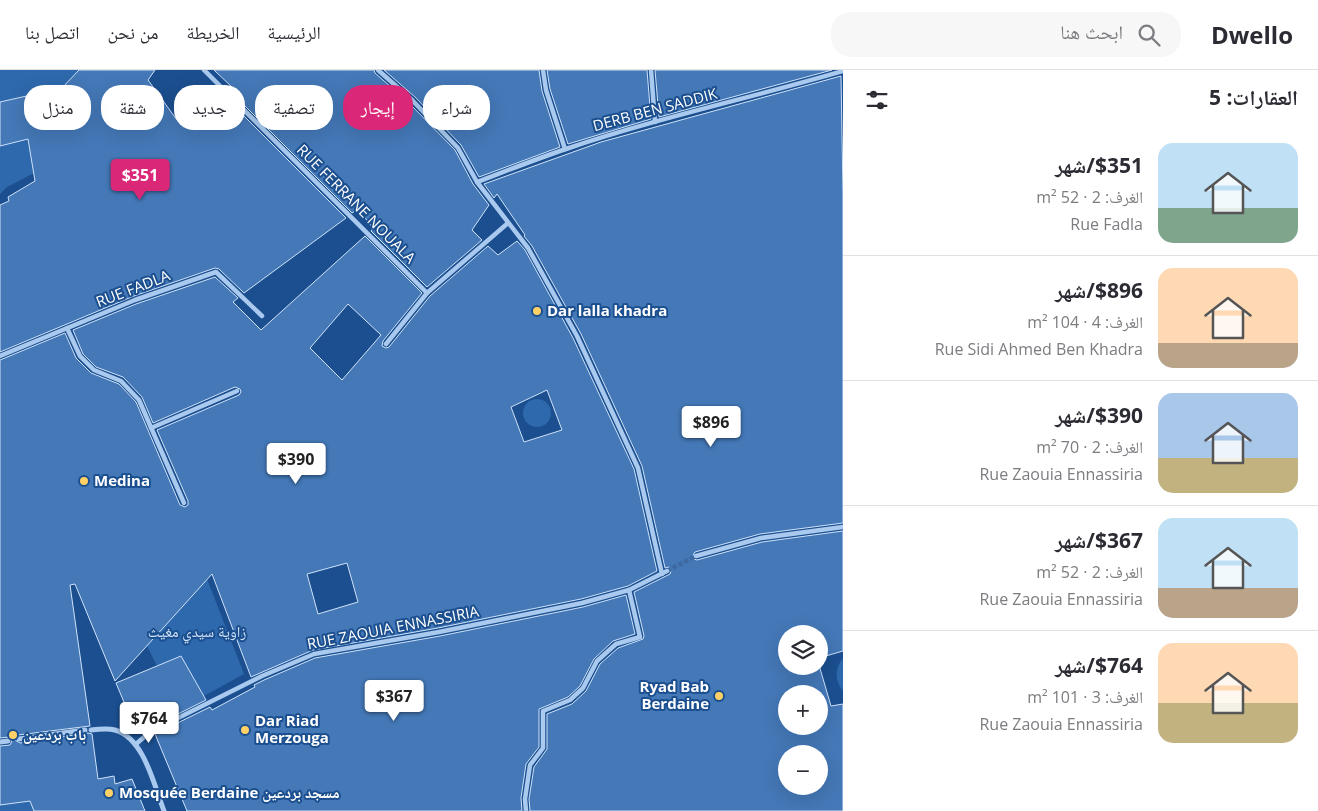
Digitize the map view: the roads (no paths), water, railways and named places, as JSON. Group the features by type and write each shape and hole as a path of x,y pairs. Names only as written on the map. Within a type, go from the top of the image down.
{"street":[{"name":"RUE FERRANE NOUALA","path":"204,70 426,293"},
{"path":"378,70 412,100 458,148 477,182 528,248 577,336 638,468 662,574"},
{"path":"543,70 546,90 565,149"},
{"path":"651,70 656,122"},
{"name":"DERB BEN SADDIK","path":"477,182 565,149 843,71"},
{"path":"386,344 426,293 508,223"},
{"name":"RUE FADLA","path":"0,356 136,300 216,272 262,316"},
{"path":"67,328 80,356 94,370 121,381 139,400 184,503"},
{"path":"152,428 237,391"},
{"path":"696,556 761,538 843,527"},
{"name":"RUE ZAOUIA ENNASSIRIA","path":"136,744 150,732 262,676 314,654 439,632 573,605 629,590 668,571"},
{"path":"526,811 525,799 530,765 543,748 543,711 570,700 583,688 598,661 616,644 640,638 629,590"},
{"path":"19,740 88,730 114,730 127,735 140,749 164,811"},
{"path":"0,742 8,741"}],"tunnel":[{"path":"667,571 696,556"}],"place":[{"name":"Dar lalla khadra","path":"537,311"},
{"name":"Medina","path":"84,481"},
{"name":"Ryad Bab Berdaine","path":"719,696"},
{"name":"Dar Riad Merzouga","path":"245,730"},
{"name":"باب بردعين","path":"13,735"},
{"name":"Mosquée Berdaine مسجد بردعين","path":"109,793"}],"park label":[{"name":"زاوية سيدي مغيث","path":"197,632"}]}
